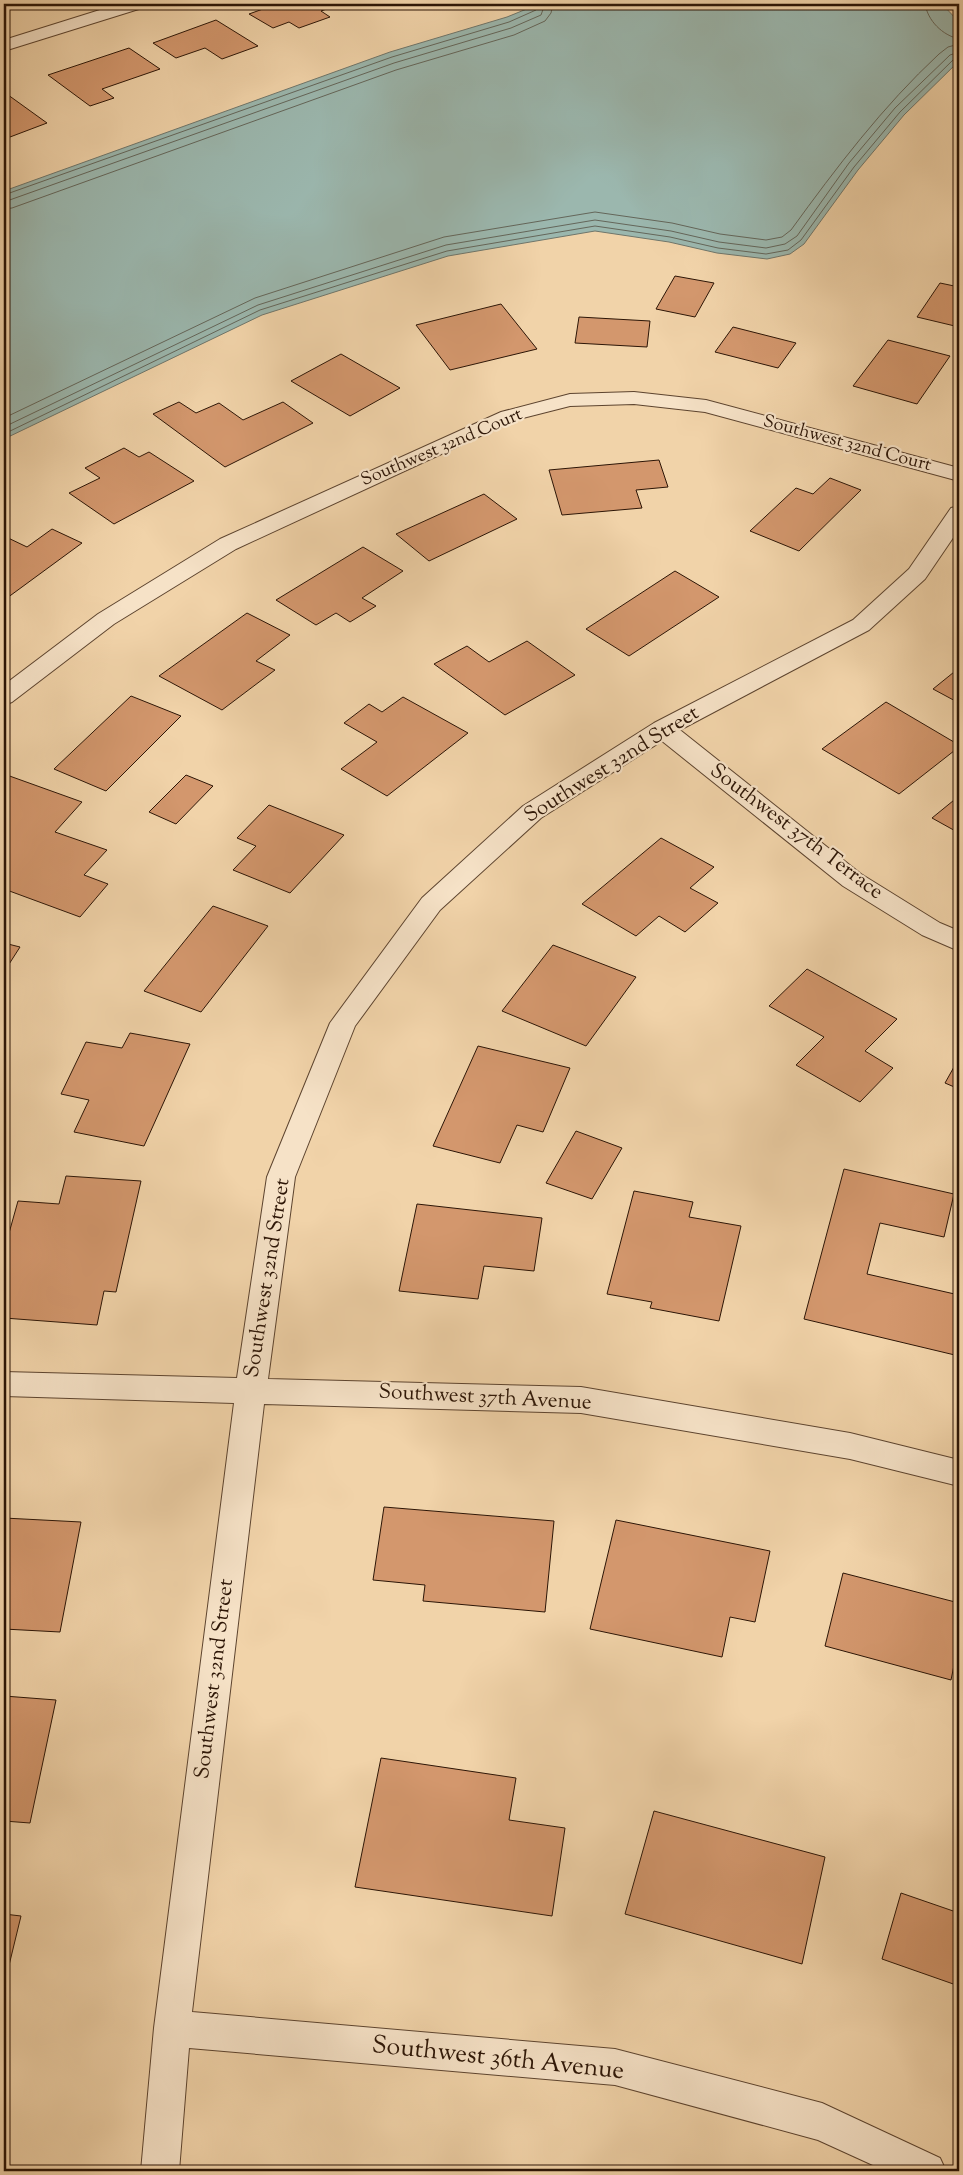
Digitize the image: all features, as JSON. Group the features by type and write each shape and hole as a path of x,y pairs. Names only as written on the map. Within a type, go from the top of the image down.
{"street":[{"path":"4,46 136,4"},
{"name":"Southwest 32nd Court","path":"4,697 106,620 228,544 508,416 570,400 634,398 706,406 959,475"},
{"name":"Southwest 32nd Street","path":"160,2171 172,2028 251,1389 280,1177 343,1023 431,904 532,812 664,729 861,625 917,574 959,513"},
{"name":"Southwest 37th Terrace","path":"664,729 852,880 931,929 959,942"},
{"name":"Southwest 37th Avenue","path":"4,1384 251,1389 581,1400 850,1446 959,1472"},
{"name":"Southwest 36th Avenue","path":"172,2028 615,2067 822,2122 928,2171"}],"water":[{"path":"539,4 942,4 959,22 959,61 904,115 858,170 804,244 790,254 767,259 717,253 669,242 595,231 448,256 262,315 4,439 4,191 390,52 507,17"}],"building":[{"path":"277,4 341,4 321,11 330,17 299,28 289,22 273,28 249,14"},
{"path":"216,20 258,46 222,59 205,48 176,58 153,43"},
{"path":"129,48 160,69 102,89 114,98 90,106 48,75"},
{"path":"4,92 47,123 10,137 4,132"},
{"path":"675,276 714,283 695,317 656,309"},
{"path":"940,283 959,287 959,327 917,317"},
{"path":"501,304 537,349 450,370 416,325"},
{"path":"579,317 650,321 647,347 575,343"},
{"path":"733,327 796,343 778,368 715,352"},
{"path":"888,340 950,356 917,404 853,386"},
{"path":"341,354 400,388 350,416 291,381"},
{"path":"179,402 196,413 219,403 243,420 283,402 313,423 225,467 153,414"},
{"path":"124,448 139,457 149,452 194,481 114,524 69,493 100,478 85,468"},
{"path":"659,460 668,487 636,490 642,508 562,515 549,470"},
{"path":"830,478 861,490 799,551 750,531 796,488 813,494"},
{"path":"484,494 517,519 429,561 396,534"},
{"path":"52,529 82,543 7,598 4,596 4,536 27,547"},
{"path":"363,547 403,571 362,598 376,606 350,622 336,613 316,625 276,600"},
{"path":"675,571 719,597 629,656 586,629"},
{"path":"247,613 290,635 256,661 275,670 222,710 159,676"},
{"path":"527,641 575,675 505,715 434,664 467,646 489,662"},
{"path":"959,668 959,703 933,689"},
{"path":"131,696 181,716 106,791 54,769"},
{"path":"403,697 468,733 387,796 341,769 377,742 344,723 369,704 382,712"},
{"path":"886,702 959,745 959,747 899,794 822,749"},
{"path":"4,774 82,802 55,832 107,850 84,875 108,884 80,917 4,889"},
{"path":"186,775 213,786 176,824 149,812"},
{"path":"959,796 959,833 932,818"},
{"path":"269,805 344,835 290,893 233,870 256,846 237,838"},
{"path":"661,838 714,867 690,888 718,903 685,932 659,916 636,936 582,904"},
{"path":"213,906 268,926 201,1012 144,991"},
{"path":"4,943 20,947 4,972"},
{"path":"553,945 636,977 586,1046 502,1011"},
{"path":"807,969 897,1019 865,1051 893,1068 860,1102 796,1065 824,1037 769,1006"},
{"path":"130,1033 190,1044 144,1146 74,1132 89,1100 61,1094 86,1042 122,1048"},
{"path":"478,1046 570,1068 543,1132 517,1125 500,1163 433,1146"},
{"path":"959,1058 959,1089 945,1083"},
{"path":"576,1131 622,1148 592,1199 546,1183"},
{"path":"844,1169 954,1194 944,1237 880,1223 867,1274 959,1295 959,1356 804,1319"},
{"path":"66,1176 141,1181 116,1292 104,1291 97,1325 4,1318 4,1251 18,1201 59,1204"},
{"path":"634,1191 693,1202 689,1217 741,1226 719,1321 650,1308 652,1302 607,1294"},
{"path":"417,1204 542,1218 534,1271 484,1266 478,1299 399,1291"},
{"path":"384,1507 554,1521 545,1612 423,1601 425,1585 373,1580"},
{"path":"4,1518 81,1522 60,1632 4,1629"},
{"path":"616,1520 770,1551 755,1622 730,1617 722,1657 590,1629"},
{"path":"843,1573 959,1603 959,1641 951,1680 825,1646"},
{"path":"4,1696 56,1700 30,1823 4,1821"},
{"path":"381,1758 516,1778 509,1820 565,1828 552,1916 355,1887"},
{"path":"654,1811 825,1857 802,1964 625,1914"},
{"path":"901,1893 959,1913 959,1986 882,1959"},
{"path":"4,1914 21,1916 4,1986"}]}
